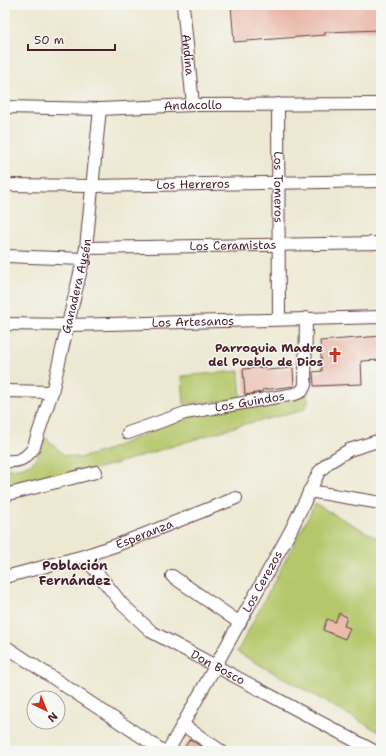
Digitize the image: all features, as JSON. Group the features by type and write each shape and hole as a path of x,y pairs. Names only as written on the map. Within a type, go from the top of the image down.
{"street":[{"name":"Andina","path":"186,6 193,105"},
{"name":"Los Tomeros","path":"278,104 279,318"},
{"name":"Andacollo","path":"5,107 100,109 193,105 381,104"},
{"name":"Ganadera Aysén","path":"5,462 18,462 26,457 33,449 52,392 85,253 100,109"},
{"name":"Los Herreros","path":"5,185 93,186 381,181"},
{"name":"Los Ceramistas","path":"5,256 279,245 381,243"},
{"name":"Los Artesanos","path":"5,324 69,325 279,318 381,317"},
{"name":"Los Guindos","path":"128,433 185,413 295,394 302,391 305,385 306,318"},
{"path":"5,391 52,392"},
{"name":"Los Cerezos","path":"168,751 290,532 319,472 328,463 349,450 381,440"},
{"path":"5,495 96,472"},
{"path":"309,491 381,503"},
{"name":"Esperanza","path":"5,577 84,556 117,545 236,498"},
{"name":"Don Bosco","path":"84,556 112,592 142,624 152,632 374,751"},
{"path":"172,576 240,623"},
{"path":"5,646 163,751"},
{"path":"183,725 221,751"}],"green space":[{"path":"239,371 241,400 184,404 182,376"},
{"path":"306,395 309,400 305,408 297,412 241,425 115,464 5,491 5,469 22,467 32,462 36,458 45,437 64,455 80,458 107,450 186,417"},
{"path":"315,504 381,540 381,733 237,652"}],"building":[{"path":"231,5 381,5 381,30 325,32 325,35 234,42"},
{"name":"Parroquia Madre del Pueblo de Dios","path":"381,336 381,360 361,361 362,384 314,386 313,372 322,371 320,341"},
{"path":"266,367 267,370 293,368 294,386 262,390 262,392 245,395 243,369"},
{"path":"339,613 347,617 344,626 350,628 345,639 323,630 327,619 335,622"},
{"path":"190,739 194,742 208,751 182,751"}],"place":[{"name":"Parroquia Madre del Pueblo de Dios","path":"335,355"}],"district":[{"name":"Población Fernández","path":"75,572"}]}
